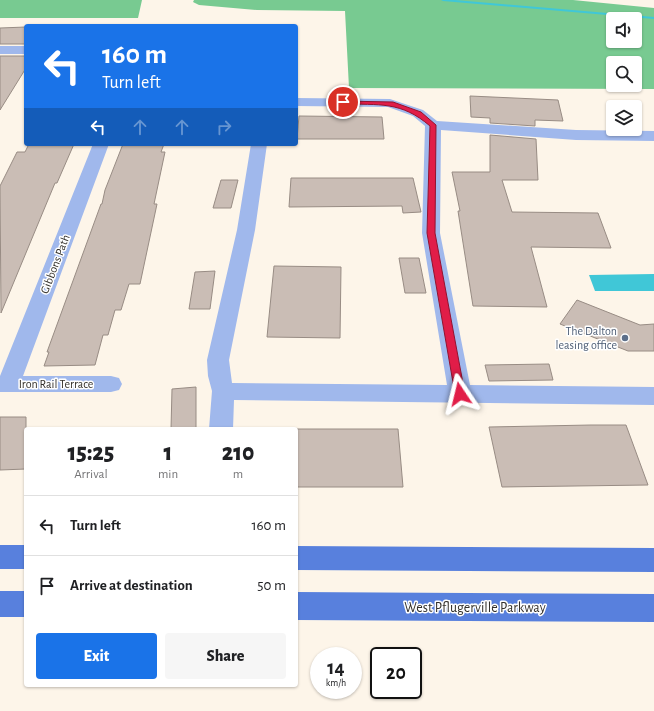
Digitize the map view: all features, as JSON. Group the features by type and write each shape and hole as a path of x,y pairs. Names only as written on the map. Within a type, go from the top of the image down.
{"main road":[{"path":"0,557 24,557"},
{"path":"298,558 654,560"},
{"path":"0,604 24,604"},
{"name":"West Pflugerville Parkway","path":"298,606 654,608"}],"street":[{"path":"0,50 24,50"},
{"path":"298,102 390,103 418,113 433,125 576,135 654,136"},
{"path":"433,125 431,233 460,394"},
{"name":"Gibbons Path","path":"4,384 100,146"},
{"path":"221,427 223,391 218,360 246,230 259,146"},
{"name":"Iron Rail Terrace","path":"4,384 111,384"},
{"path":"223,391 654,396"}],"green space":[{"path":"0,0 142,0 138,18 0,18"},
{"path":"194,0 573,0 654,8 654,89 642,89 642,56 606,56 606,89 349,88 345,11 257,10 199,5 193,2"}],"water":[{"path":"654,274 654,291 595,291 589,275"}],"building":[{"path":"24,27 24,44 0,44 0,28"},
{"path":"0,56 24,56 24,71 0,110"},
{"path":"470,96 558,100 563,121 535,120 535,126 490,123 490,118 471,117"},
{"path":"299,116 382,117 384,139 298,139"},
{"path":"490,135 536,139 538,180 502,180 512,212 598,213 611,248 531,247 547,307 473,306 458,211 460,211 452,172 490,172"},
{"path":"28,146 73,146 57,183 55,183 1,313 0,186 17,152 25,152"},
{"path":"122,146 163,146 161,152 165,152 154,204 157,204 140,284 129,284 121,310 115,310 108,335 103,335 95,365 44,366 49,352 47,352 102,204 105,190"},
{"path":"291,178 413,178 421,212 403,213 402,206 289,207"},
{"path":"221,180 238,180 231,208 213,208"},
{"path":"399,258 419,258 426,293 405,293"},
{"path":"274,266 341,267 340,338 267,337"},
{"path":"215,271 210,309 189,309 195,272"},
{"name":"The Dalton leasing office","path":"577,300 640,325 654,324 654,351 628,351 560,324"},
{"path":"549,364 553,380 489,381 485,365"},
{"path":"196,387 196,427 171,427 172,389"},
{"path":"0,417 26,417 26,427 24,427 24,469 0,470"},
{"path":"626,425 648,485 502,487 489,427"},
{"path":"298,429 398,429 403,487 298,487"}],"waterway":[{"path":"443,0 654,18"}],"place":[{"name":"The Dalton leasing office","path":"625,338"}],"route":[{"path":"343,102 390,103 418,113 433,125 431,233 460,394"}]}
